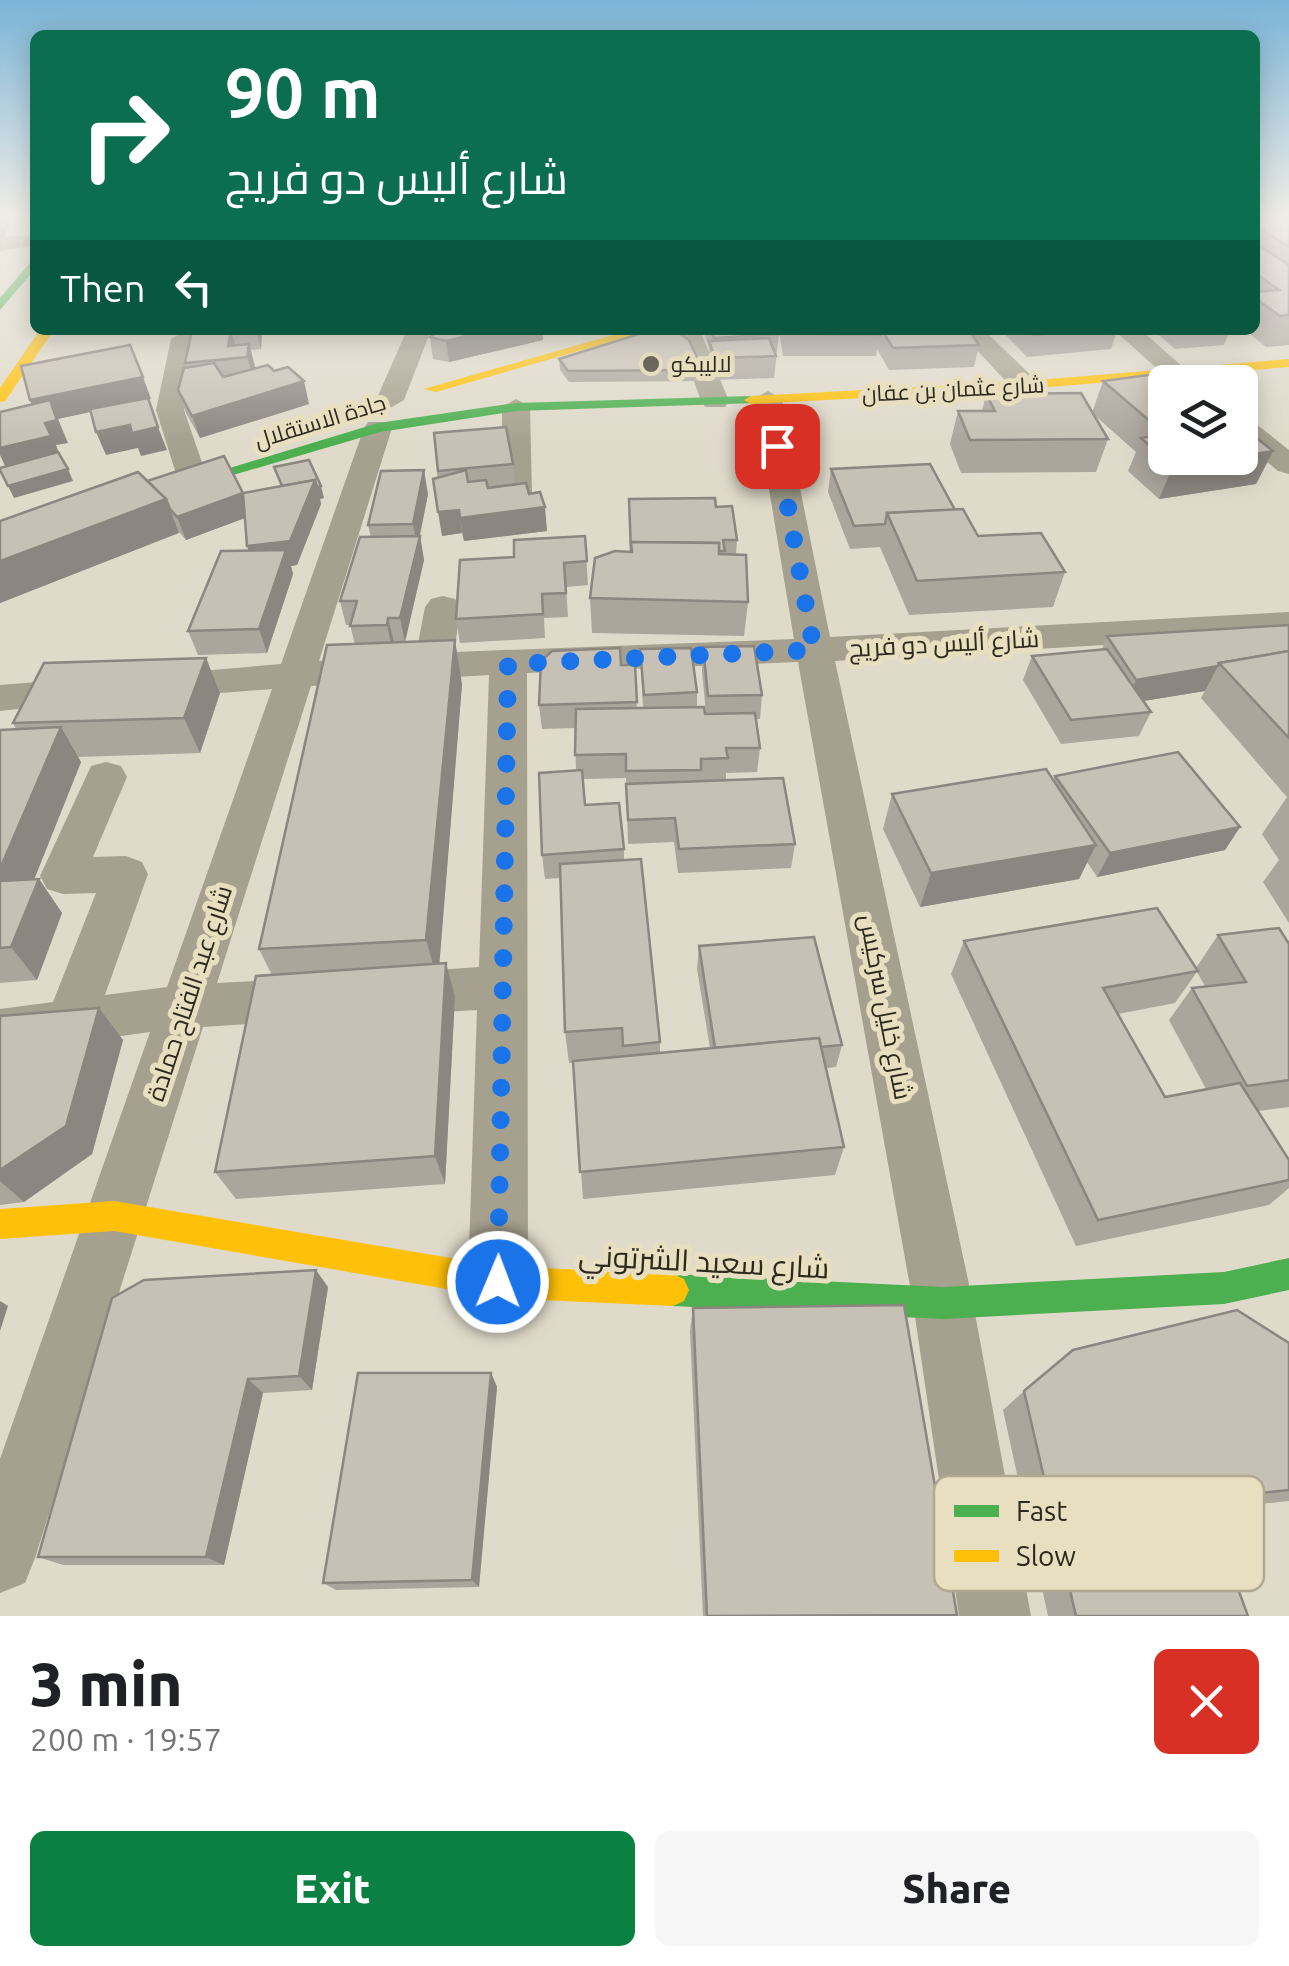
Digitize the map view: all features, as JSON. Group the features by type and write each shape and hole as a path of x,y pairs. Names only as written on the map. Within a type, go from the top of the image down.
{"main road":[{"path":"0,398 44,335"},
{"name":"جادة الاستقلال","path":"150,474 190,470 384,414 627,335"},
{"path":"557,404 537,392 532,377 540,366 566,352"},
{"name":"شارع عثمان بن عفان","path":"1258,367 1289,363"},
{"name":"شارع عثمان بن عفان","path":"384,414 1148,380"},
{"name":"جادة الاستقلال","path":"140,499 190,470"},
{"name":"شارع سعيد الشرتوني","path":"0,1224 114,1216 498,1282 943,1304 1224,1288 1289,1274"}],"street":[{"name":"شارع عبد الفتاح حمادة","path":"0,1558 293,674 384,414 417,335"},
{"path":"690,335 715,400"},
{"path":"975,335 1025,385"},
{"path":"1132,335 1167,365"},
{"path":"184,338 170,410 190,470"},
{"name":"شارع خليل سركيس","path":"768,399 943,1304 972,1476"},
{"path":"516,407 517,495"},
{"path":"1258,439 1289,464"},
{"path":"434,665 443,607"},
{"name":"شارع أليس دو فريج","path":"0,698 434,665 814,650 1289,623"},
{"path":"498,1282 508,664"},
{"path":"71,1020 126,874 62,876 106,777"},
{"path":"0,1031 185,1006 504,988"},
{"name":"شارع خليل سركيس","path":"991,1591 995,1616"}],"building":[{"path":"1260,293 1289,293 1289,315 1280,316 1260,302"},
{"path":"191,335 230,335 228,346 249,344 247,357 185,363"},
{"path":"433,335 471,335 446,341 430,337"},
{"path":"636,335 682,335 689,340 703,370 568,371 559,359"},
{"path":"713,335 763,335 714,338"},
{"path":"885,335 972,335 979,345 893,348"},
{"path":"769,338 776,356 715,358 709,341"},
{"path":"130,345 143,377 30,400 21,366"},
{"path":"214,363 223,377 268,365 274,371 288,367 304,381 192,416 178,390 184,368"},
{"path":"1148,375 1148,419 1103,381"},
{"path":"1081,393 1108,439 970,440 958,411 995,411 986,394"},
{"path":"148,398 158,427 132,433 130,425 96,432 90,409"},
{"path":"50,400 57,420 45,423 51,436 0,448 0,412"},
{"path":"506,427 513,464 438,471 434,433"},
{"path":"1258,439 1273,451 1258,453"},
{"path":"58,452 68,469 8,486 0,470 0,468"},
{"path":"224,456 243,493 177,517 166,499 147,481"},
{"path":"309,460 321,486 317,487 315,480 282,486 274,467"},
{"path":"930,464 955,510 887,513 885,524 854,526 831,469"},
{"path":"424,470 413,524 368,525 381,471"},
{"path":"466,470 468,482 486,480 488,488 526,483 529,494 540,492 545,507 460,518 459,510 438,512 433,479"},
{"path":"138,472 166,499 0,561 0,521"},
{"path":"315,480 290,541 247,546 243,493"},
{"path":"715,498 716,507 732,506 737,540 723,540 725,551 719,551 719,543 631,542 631,552 629,499"},
{"path":"963,509 978,536 1041,533 1065,572 917,581 887,513"},
{"path":"420,536 400,618 388,618 387,625 350,626 357,601 340,601 360,537"},
{"path":"585,536 587,561 564,563 566,593 542,594 543,614 456,619 460,560 514,557 514,540"},
{"path":"631,542 719,543 719,554 746,555 748,602 590,598 595,558 615,551 632,552"},
{"path":"286,550 259,629 188,631 221,551"},
{"path":"1289,625 1289,651 1136,680 1107,636"},
{"path":"455,640 426,940 259,949 327,645"},
{"path":"754,646 762,695 708,696 703,647"},
{"path":"620,648 621,665 635,665 637,702 539,705 541,661 552,651"},
{"path":"691,648 697,692 644,695 640,649"},
{"path":"1107,649 1151,712 1071,720 1032,656"},
{"path":"1289,651 1289,738 1219,663"},
{"path":"206,658 184,718 13,723 44,663"},
{"path":"704,707 705,714 755,713 760,748 726,748 728,758 701,759 701,770 626,771 626,754 575,755 576,709"},
{"path":"61,727 0,869 0,730"},
{"path":"1178,752 1240,827 1110,853 1055,776"},
{"path":"1046,769 1096,845 931,873 892,794"},
{"path":"582,770 585,805 619,803 624,849 542,855 539,773"},
{"path":"783,778 795,844 679,849 675,818 628,820 626,784"},
{"path":"641,859 660,1042 623,1046 622,1028 565,1032 560,864"},
{"path":"39,879 11,947 0,948 0,881"},
{"path":"1157,908 1198,971 1103,988 1165,1097 1240,1083 1289,1160 1289,1180 1098,1220 964,941"},
{"path":"1279,928 1289,944 1289,1080 1247,1086 1192,988 1246,982 1218,935"},
{"path":"814,937 842,1045 821,1047 819,1038 715,1048 699,946"},
{"path":"446,963 435,1156 215,1172 256,976"},
{"path":"99,1008 66,1126 0,1170 0,1016"},
{"path":"819,1038 844,1147 580,1172 573,1061"},
{"path":"316,1270 299,1376 248,1379 206,1557 38,1557 112,1298 144,1280"},
{"path":"904,1305 934,1480 934,1591 953,1591 957,1615 707,1616 693,1308"},
{"path":"1237,1310 1289,1343 1289,1490 1264,1493 1264,1476 1044,1476 1024,1391 1073,1350"},
{"path":"358,1373 491,1373 472,1580 323,1583"},
{"path":"1070,1591 1239,1591 1248,1616 1076,1616"}],"traffic: fast":[{"path":"0,306 10,293"},
{"path":"159,492 378,428 516,407 751,400"},
{"path":"673,1290 943,1303 1224,1288 1289,1274"}],"traffic: slow":[{"path":"0,398 44,335"},
{"path":"431,389 627,335"},
{"path":"751,400 1025,385 1289,363"},
{"path":"0,1224 114,1216 498,1282 673,1290"}],"place":[{"name":"لاليبكو","path":"651,364"}],"route":[{"path":"498,1282 508,664 814,650 777,446"}]}
